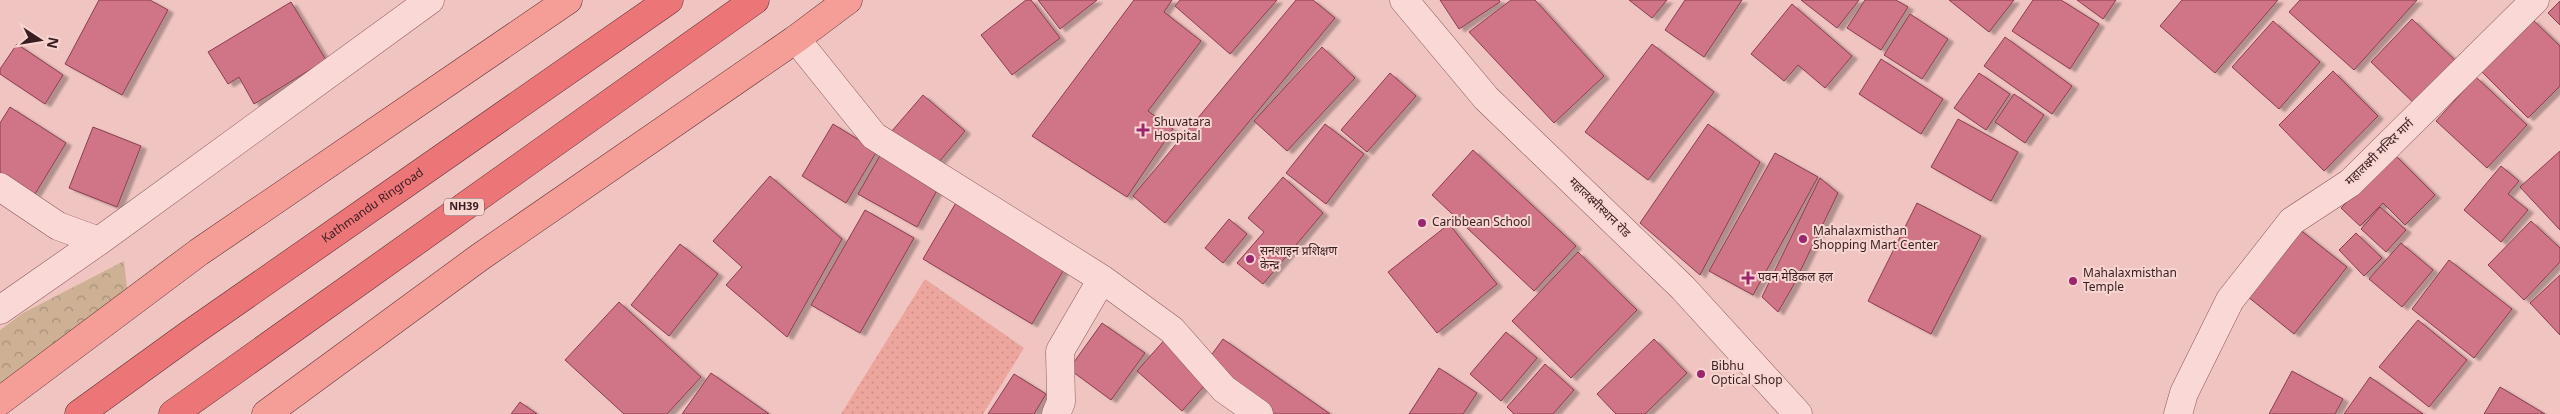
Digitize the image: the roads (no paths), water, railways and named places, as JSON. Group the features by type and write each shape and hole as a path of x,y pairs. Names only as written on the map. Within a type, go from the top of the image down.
{"highway":[{"name":"Kathmandu Ringroad","path":"79,414 191,332 669,0"},
{"name":"NH39","path":"173,414 755,0"}],"main road":[{"path":"0,401 199,252 568,0"},
{"path":"266,414 480,257 796,39 848,0"}],"street":[{"path":"0,310 99,241 430,0"},
{"name":"महालक्ष्मीस्थान रोड","path":"1404,0 1486,98 1683,288 1798,414"},
{"name":"महालक्ष्मी मन्दिर मार्ग","path":"2178,414 2184,393 2230,300 2292,221 2350,183 2535,0"},
{"path":"796,39 874,136 1102,279 1172,330 1224,389 1259,414"},
{"path":"0,187 58,226 99,241"},
{"path":"1056,414 1060,402 1060,351 1102,279"}],"place":[{"name":"Shuvatara Hospital","path":"1143,130"},
{"name":"Caribbean School","path":"1422,223"},
{"name":"Mahalaxmisthan Shopping Mart Center","path":"1803,239"},
{"name":"सनशाइन प्रशिक्षण केन्द्र","path":"1250,259"},
{"name":"पवन मेडिकल हल","path":"1748,278"},
{"name":"Mahalaxmisthan Temple","path":"2073,281"},
{"name":"Bibhu Optical Shop","path":"1701,374"}]}
